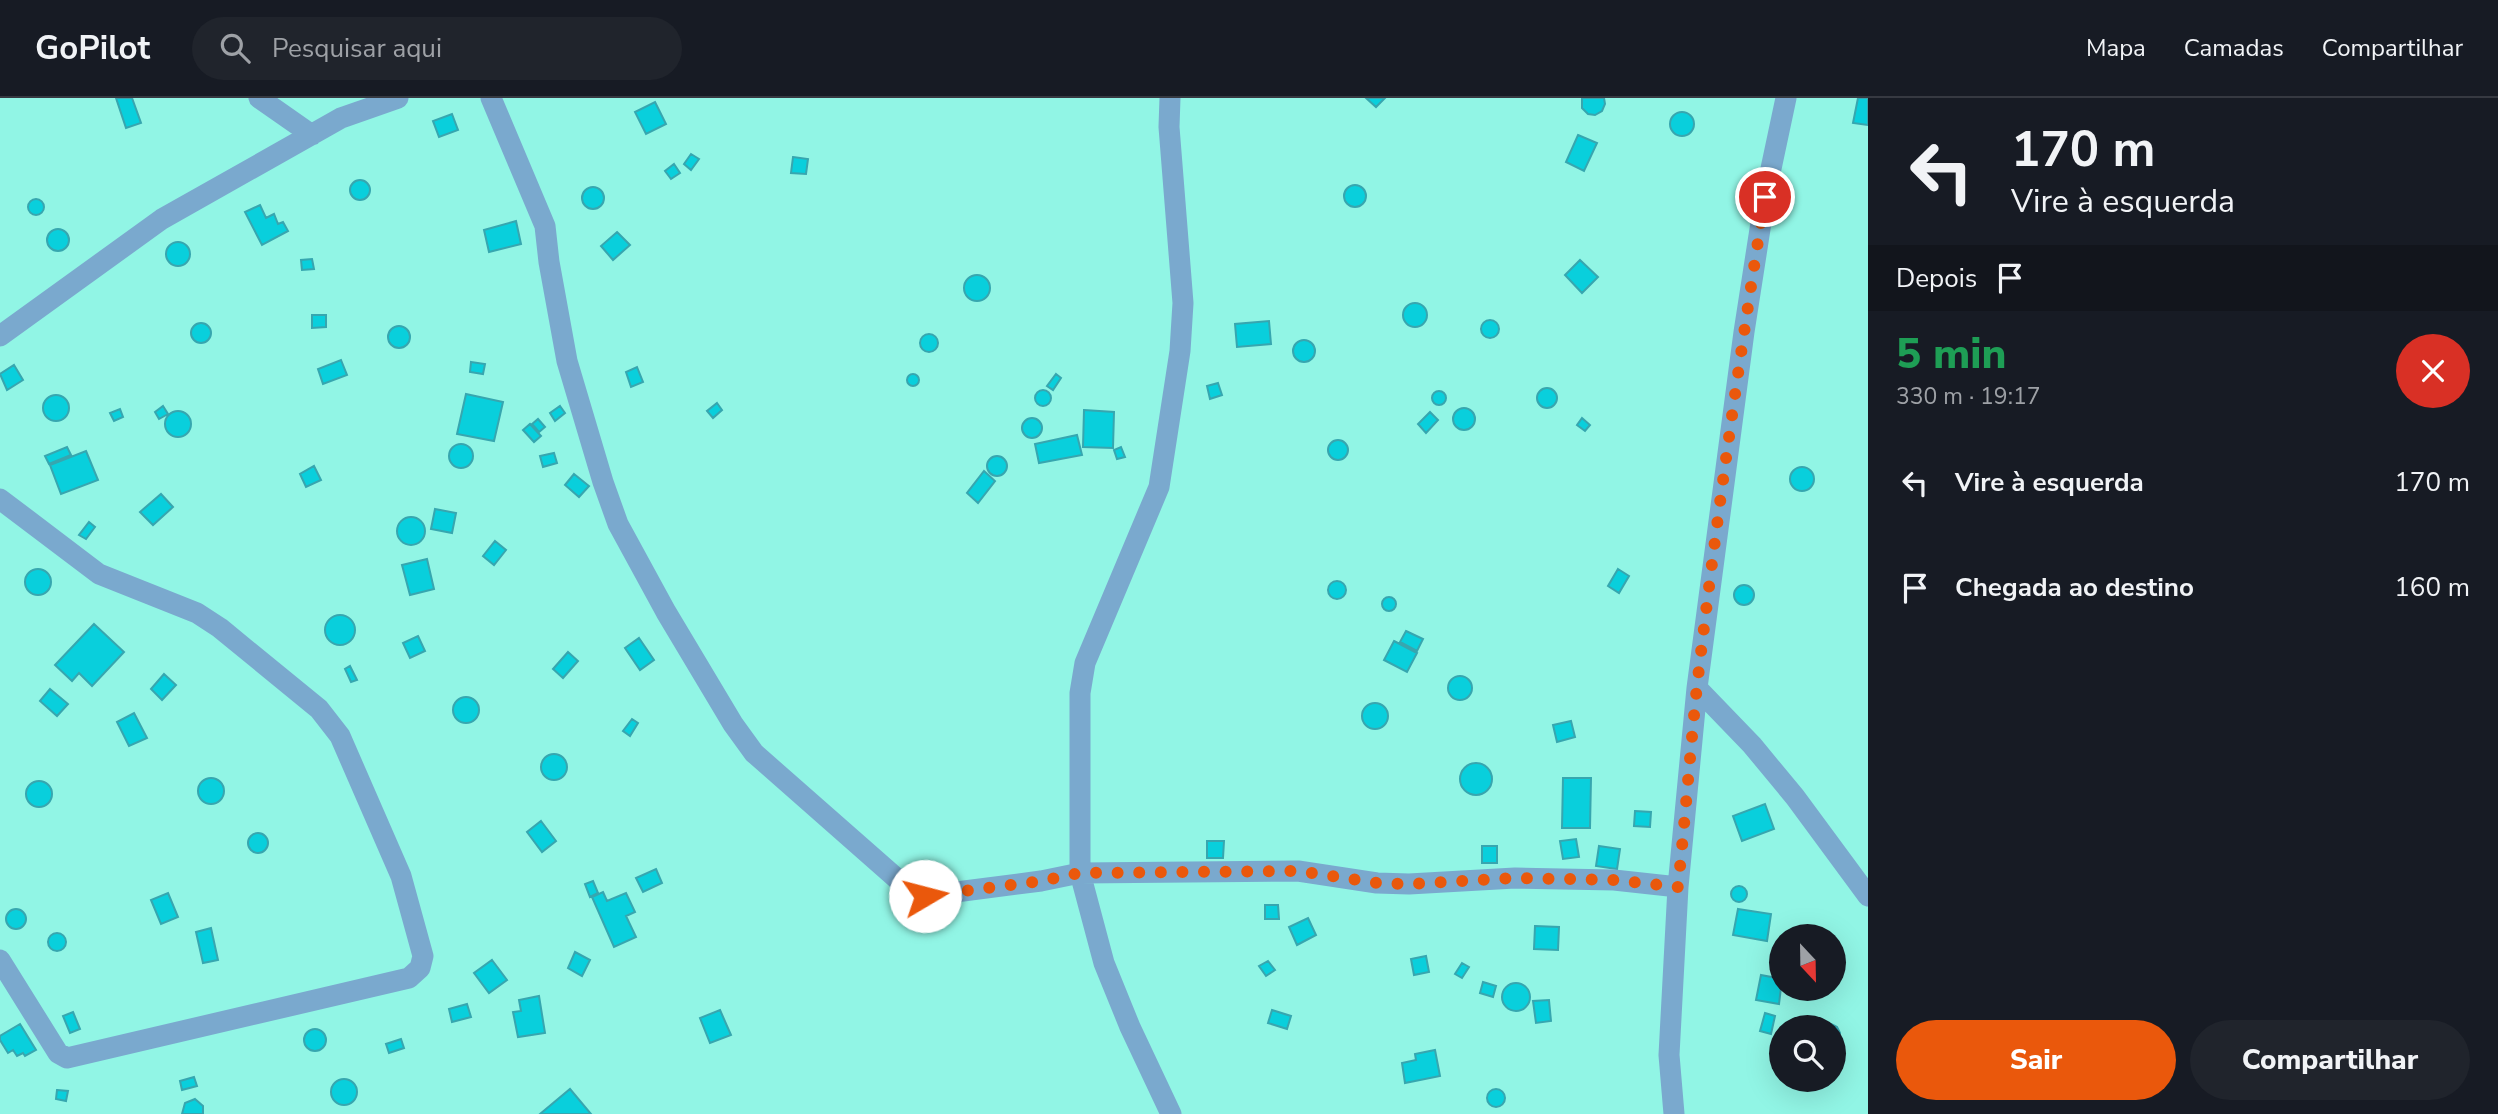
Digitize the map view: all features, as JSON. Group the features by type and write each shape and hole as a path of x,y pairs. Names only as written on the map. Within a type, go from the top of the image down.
{"street":[{"path":"259,98 312,135"},
{"path":"0,336 162,219 341,118 398,98"},
{"path":"491,98 545,226 567,360 618,524 672,623 733,724 754,753 912,891 925,896 1041,881 1080,873 1298,871 1377,883 1409,884 1516,878 1614,880 1678,887"},
{"path":"1170,98 1169,127 1183,303 1180,351 1158,487 1085,663 1080,693 1080,873 1104,963 1130,1027 1171,1114"},
{"path":"1674,1114 1669,1055 1678,887 1697,688 1744,332 1765,197 1786,98"},
{"path":"0,499 99,574 197,613 319,709 340,736 401,876 423,956 420,968 409,978 67,1058 58,1053 0,960"},
{"path":"1697,688 1752,745 1868,896"}],"building":[{"path":"116,98 132,98 141,123 126,128"},
{"path":"1366,98 1385,98 1376,107"},
{"path":"1582,98 1604,98 1602,111 1595,115 1588,114 1582,108"},
{"path":"1858,98 1868,98 1868,125 1853,123"},
{"path":"655,102 666,124 646,134 635,112"},
{"path":"1682,112 1690,116 1694,124 1690,132 1682,136 1674,132 1670,124 1674,116"},
{"path":"452,114 458,130 439,137 433,121"},
{"path":"1578,135 1597,143 1584,171 1566,162"},
{"path":"691,154 699,159 691,170 684,164"},
{"path":"793,157 808,159 806,174 791,173"},
{"path":"674,164 680,173 671,179 665,171"},
{"path":"360,180 367,183 370,190 367,197 360,200 353,197 350,190 353,183"},
{"path":"1355,185 1363,188 1366,196 1363,204 1355,207 1347,204 1344,196 1347,188"},
{"path":"593,187 601,190 604,198 601,206 593,209 585,206 582,198 585,190"},
{"path":"33,199 39,199 44,207 42,213 33,215 28,210 28,204"},
{"path":"260,205 266,218 274,214 278,224 283,222 288,231 262,245 245,212"},
{"path":"516,221 521,244 489,252 484,230"},
{"path":"58,229 66,232 69,240 66,248 58,251 50,248 47,240 50,232"},
{"path":"617,232 630,245 613,260 601,246"},
{"path":"173,242 183,242 190,249 190,259 183,266 173,266 166,259 166,249"},
{"path":"312,259 314,269 302,270 301,260"},
{"path":"1580,260 1598,277 1582,293 1565,275"},
{"path":"977,275 986,279 990,288 986,297 977,301 968,297 964,288 968,279"},
{"path":"1415,303 1424,306 1427,315 1424,324 1415,327 1406,324 1403,315 1406,306"},
{"path":"312,315 326,315 326,327 312,328"},
{"path":"1490,320 1498,325 1499,329 1494,337 1490,338 1482,333 1481,329 1486,321"},
{"path":"1269,321 1271,344 1237,347 1235,324"},
{"path":"201,323 208,326 211,333 208,340 201,343 194,340 191,333 194,326"},
{"path":"399,326 407,329 410,337 407,345 399,348 391,345 388,337 391,329"},
{"path":"929,334 935,337 938,343 935,349 929,352 923,349 920,343 923,337"},
{"path":"1304,340 1312,343 1315,351 1312,359 1304,362 1296,359 1293,351 1296,343"},
{"path":"341,360 347,375 323,384 318,369"},
{"path":"471,362 485,364 483,374 470,372"},
{"path":"14,365 23,380 7,390 0,374"},
{"path":"637,367 643,382 631,387 626,372"},
{"path":"913,374 919,380 913,386 907,380"},
{"path":"1056,374 1061,378 1053,390 1047,386"},
{"path":"1218,383 1222,395 1210,399 1207,386"},
{"path":"1547,388 1554,391 1557,398 1554,405 1547,408 1540,405 1537,398 1540,391"},
{"path":"1040,390 1046,390 1051,398 1049,404 1040,406 1035,401 1035,395"},
{"path":"1436,391 1442,391 1446,398 1442,405 1436,405 1432,401 1432,395"},
{"path":"466,394 503,402 494,441 457,434"},
{"path":"56,395 65,399 69,408 65,417 56,421 47,417 43,408 47,399"},
{"path":"717,403 722,410 713,418 707,411"},
{"path":"163,406 168,414 159,419 155,412"},
{"path":"560,406 565,413 555,421 550,413"},
{"path":"1464,408 1472,411 1475,419 1472,427 1464,430 1456,427 1453,419 1456,411"},
{"path":"120,409 123,417 114,421 110,413"},
{"path":"1084,410 1114,412 1113,448 1083,447"},
{"path":"178,411 187,415 191,424 187,433 178,437 169,433 165,424 169,415"},
{"path":"1430,412 1438,420 1426,433 1418,424"},
{"path":"1028,418 1036,418 1042,428 1036,438 1028,438 1022,432 1022,424"},
{"path":"1582,418 1590,425 1585,431 1577,425"},
{"path":"538,419 545,427 539,432 532,424"},
{"path":"530,424 541,436 534,442 523,430"},
{"path":"1077,435 1082,455 1039,463 1035,444"},
{"path":"1338,440 1345,443 1348,450 1345,457 1338,460 1331,457 1328,450 1331,443"},
{"path":"461,444 470,447 473,456 470,465 461,468 452,465 449,456 452,447"},
{"path":"67,447 71,455 49,464 45,456"},
{"path":"1121,447 1125,457 1117,459 1114,450"},
{"path":"86,451 98,480 61,494 50,465"},
{"path":"554,453 557,463 543,467 540,456"},
{"path":"997,456 1004,459 1007,466 1004,473 997,476 990,473 987,466 990,459"},
{"path":"314,466 321,480 306,487 300,474"},
{"path":"1802,467 1813,474 1814,479 1807,490 1802,491 1791,484 1790,479 1797,468"},
{"path":"984,471 995,481 978,503 967,493"},
{"path":"574,474 589,486 579,497 565,485"},
{"path":"161,494 173,507 153,525 140,512"},
{"path":"435,509 456,513 452,533 431,529"},
{"path":"411,517 421,521 425,531 421,541 411,545 401,541 397,531 401,521"},
{"path":"89,522 95,527 86,539 79,535"},
{"path":"495,541 506,550 494,565 483,556"},
{"path":"427,559 434,589 410,595 402,565"},
{"path":"38,569 48,572 51,582 48,592 38,595 28,592 25,582 28,572"},
{"path":"1618,569 1629,576 1619,593 1608,586"},
{"path":"1333,581 1341,581 1346,590 1344,597 1333,599 1328,594 1328,586"},
{"path":"1744,585 1751,588 1754,595 1751,602 1744,605 1737,602 1734,595 1737,588"},
{"path":"1389,597 1394,599 1394,609 1389,611 1384,609 1382,604 1384,599"},
{"path":"340,615 351,619 355,630 351,641 340,645 329,641 325,630 329,619"},
{"path":"94,624 124,652 92,686 79,673 72,681 55,665"},
{"path":"1406,631 1423,639 1417,651 1400,642"},
{"path":"418,636 425,651 410,658 403,643"},
{"path":"639,638 654,660 640,670 625,648"},
{"path":"1394,641 1417,653 1407,672 1384,660"},
{"path":"568,652 578,661 563,678 553,669"},
{"path":"350,666 357,680 351,682 345,669"},
{"path":"164,674 176,685 162,700 151,689"},
{"path":"1460,676 1471,683 1472,688 1465,699 1460,700 1449,693 1448,688 1455,677"},
{"path":"50,689 68,704 57,716 40,701"},
{"path":"466,697 475,701 479,710 475,719 466,723 457,719 453,710 457,701"},
{"path":"1375,703 1384,707 1388,716 1384,725 1375,729 1366,725 1362,716 1366,707"},
{"path":"134,713 147,738 129,746 117,722"},
{"path":"632,719 638,723 630,736 623,731"},
{"path":"1571,721 1575,737 1557,742 1553,725"},
{"path":"554,754 563,758 567,767 563,776 554,780 545,776 541,767 545,758"},
{"path":"1476,763 1487,768 1492,779 1487,790 1476,795 1465,790 1460,779 1465,768"},
{"path":"211,778 220,782 224,791 220,800 211,804 202,800 198,791 202,782"},
{"path":"1563,778 1591,778 1590,828 1562,828"},
{"path":"39,781 48,785 52,794 48,803 39,807 30,803 26,794 30,785"},
{"path":"1765,804 1774,829 1742,841 1733,816"},
{"path":"1635,811 1651,812 1650,827 1634,826"},
{"path":"541,821 556,841 542,852 527,832"},
{"path":"254,833 262,833 268,843 262,853 254,853 248,847 248,839"},
{"path":"1576,839 1579,857 1563,859 1560,841"},
{"path":"1207,841 1224,841 1223,858 1207,858"},
{"path":"1482,846 1497,846 1497,863 1482,863"},
{"path":"1599,846 1620,849 1617,869 1596,866"},
{"path":"656,869 662,883 643,892 636,878"},
{"path":"593,881 598,893 590,897 585,884"},
{"path":"1739,886 1747,894 1739,902 1731,894"},
{"path":"603,892 607,901 626,893 635,912 626,916 636,937 614,947 592,897"},
{"path":"168,893 178,917 161,924 151,900"},
{"path":"1265,905 1278,905 1279,919 1265,919"},
{"path":"12,909 20,909 26,919 20,929 12,929 6,923 6,915"},
{"path":"1738,909 1771,914 1767,941 1733,935"},
{"path":"1308,918 1316,935 1297,945 1289,927"},
{"path":"1535,926 1559,927 1558,950 1534,949"},
{"path":"211,928 218,960 203,963 196,932"},
{"path":"57,933 65,938 66,942 61,950 57,951 49,946 48,942 53,934"},
{"path":"575,952 590,960 582,976 568,968"},
{"path":"1426,956 1429,972 1414,975 1411,959"},
{"path":"492,960 507,980 489,993 474,973"},
{"path":"1268,961 1275,970 1266,976 1259,966"},
{"path":"1462,963 1469,967 1462,978 1455,974"},
{"path":"1761,975 1769,977 1769,1001 1779,1001 1779,1004 1756,1000"},
{"path":"1483,982 1496,986 1493,997 1480,993"},
{"path":"1516,983 1526,987 1530,997 1526,1007 1516,1011 1506,1007 1502,997 1506,987"},
{"path":"539,996 545,1033 518,1037 513,1012 521,1011 519,1000"},
{"path":"1549,1000 1551,1021 1536,1023 1533,1001"},
{"path":"467,1004 471,1017 452,1022 449,1009"},
{"path":"720,1010 731,1035 710,1043 700,1018"},
{"path":"1272,1010 1291,1016 1287,1029 1268,1023"},
{"path":"73,1012 80,1029 70,1033 63,1016"},
{"path":"1765,1013 1772,1015 1769,1015 1769,1033 1760,1031"},
{"path":"20,1024 36,1050 25,1056 23,1053 17,1056 13,1050 8,1053 0,1040 0,1036"},
{"path":"315,1029 325,1036 326,1040 319,1050 315,1051 305,1044 304,1040 311,1030"},
{"path":"401,1039 404,1048 389,1053 386,1044"},
{"path":"1435,1050 1440,1076 1405,1083 1402,1063 1416,1060 1415,1054"},
{"path":"194,1077 197,1086 182,1090 180,1081"},
{"path":"344,1079 353,1083 357,1092 353,1101 344,1105 335,1101 331,1092 335,1083"},
{"path":"570,1089 591,1114 540,1114"},
{"path":"1496,1089 1502,1092 1505,1098 1502,1104 1496,1107 1490,1104 1487,1098 1490,1092"},
{"path":"57,1090 68,1091 66,1101 56,1099"},
{"path":"195,1099 203,1106 203,1114 182,1114 185,1103"}],"route":[{"path":"925,896 1041,881 1080,873 1298,871 1377,883 1409,884 1516,878 1614,880 1678,887 1697,688 1744,332 1765,197"}]}
